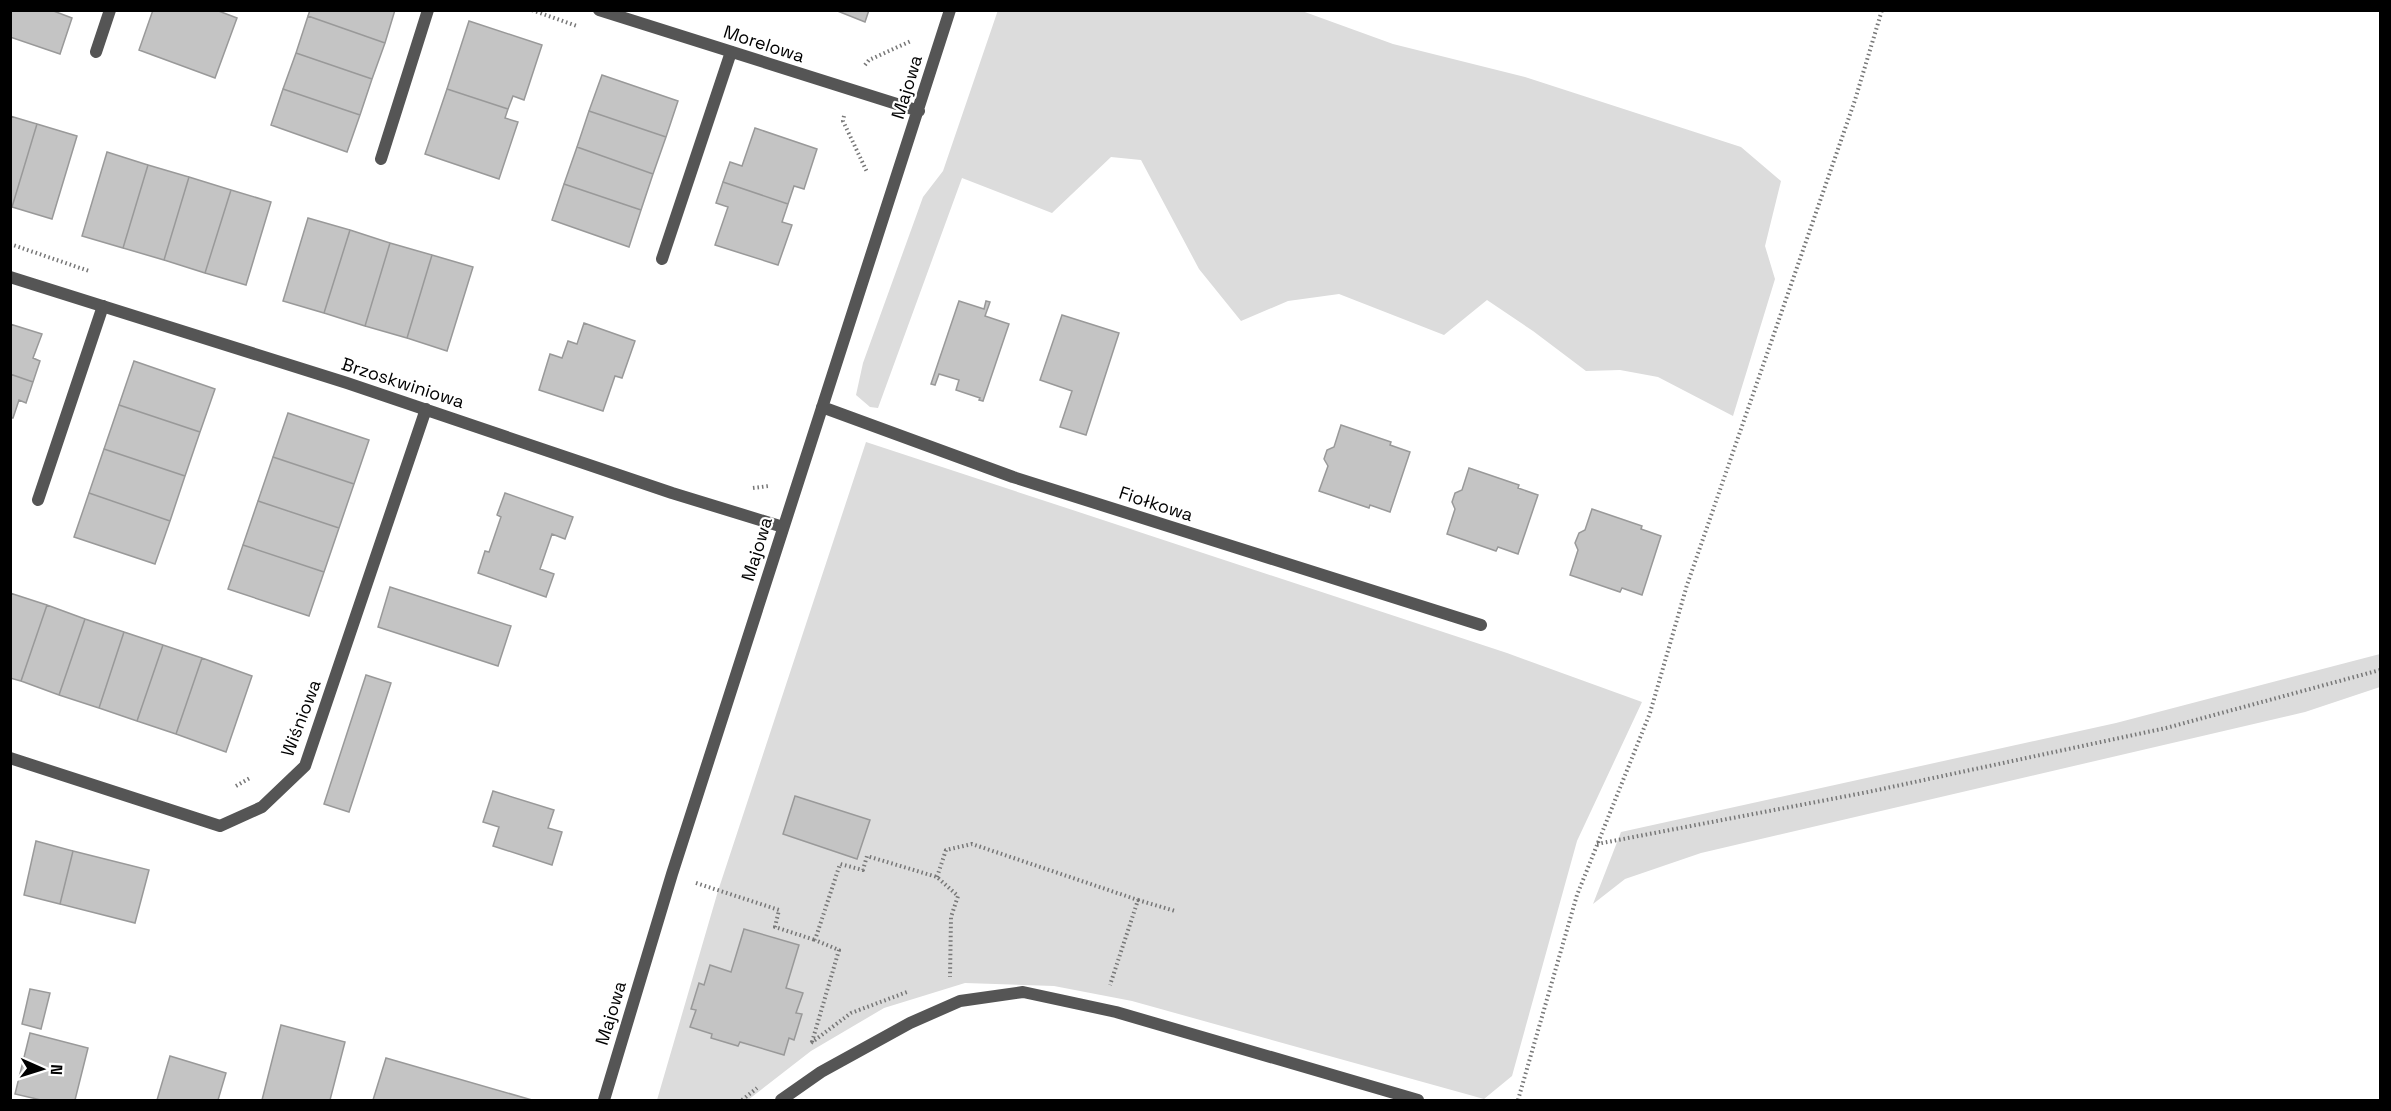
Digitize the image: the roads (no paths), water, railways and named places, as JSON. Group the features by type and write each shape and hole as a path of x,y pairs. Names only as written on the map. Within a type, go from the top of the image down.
{"street":[{"path":"96,52 110,10"},
{"path":"381,159 428,10"},
{"name":"Morelowa","path":"599,10 919,111"},
{"name":"Majowa","path":"604,1101 672,874 950,10"},
{"path":"662,259 731,52"},
{"name":"Brzoskwiniowa","path":"10,277 426,409 672,493 783,527"},
{"path":"38,500 103,306"},
{"name":"Fiołkowa","path":"822,407 1012,477 1481,625"},
{"name":"Wiśniowa","path":"10,758 220,826 262,807 305,766 426,409"},
{"path":"781,1101 821,1072 910,1023 960,1001 1023,992 1102,1009 1418,1101"}]}
